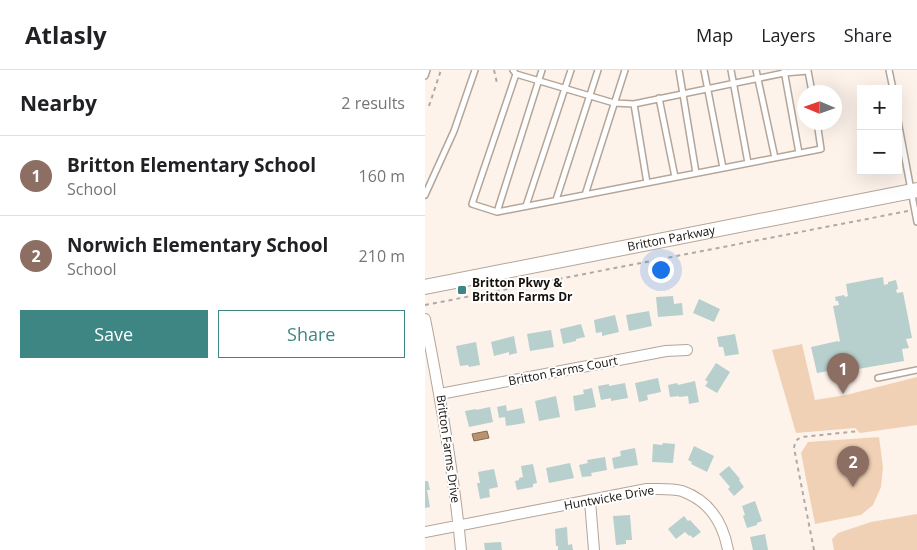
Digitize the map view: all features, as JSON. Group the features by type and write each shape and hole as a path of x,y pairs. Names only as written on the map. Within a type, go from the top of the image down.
{"main road":[{"name":"Britton Parkway","path":"425,287 914,191"}],"street":[{"name":"Britton Farms Drive","path":"425,319 440,394 461,550"},
{"name":"Britton Farms Court","path":"440,394 666,351 687,350"},
{"name":"Huntwicke Drive","path":"425,532 647,489 666,489 681,491 697,498 710,509 719,522 728,550"},
{"path":"590,501 595,550"}],"lane":[{"path":"425,76 427,70"},
{"path":"425,195 454,131 475,70"},
{"path":"497,212 542,70"},
{"path":"526,206 571,70"},
{"path":"556,200 598,70"},
{"path":"585,195 625,70"},
{"path":"679,70 696,173"},
{"path":"704,70 723,168"},
{"path":"731,70 748,163"},
{"path":"756,70 775,158"},
{"path":"811,85 809,70 784,71 733,84 633,104 614,103 515,72 472,204 497,212 821,149 818,130"},
{"path":"889,70 892,85"},
{"path":"784,71 799,153"},
{"path":"659,98 675,177"},
{"path":"633,104 647,183"},
{"path":"900,130 914,191 914,210 917,222"},
{"path":"878,378 917,370"}],"path":[{"path":"429,106 441,70"},
{"path":"494,70 497,83"},
{"path":"425,306 914,210"},
{"path":"814,550 794,448 795,442 802,437 859,431"}],"shaded area":[{"path":"802,344 815,400 846,395 917,377 917,425 860,433 855,428 796,433 772,350"},
{"path":"487,431 489,438 474,441 472,434"},
{"path":"879,437 883,467 881,487 873,505 861,515 815,524 801,453 808,442"},
{"path":"917,514 917,550 834,550 832,539 838,533 871,522"}],"building":[{"path":"883,277 884,285 896,280 897,293 903,292 912,338 906,339 909,348 902,349 904,361 858,369 856,359 845,363 845,368 817,373 811,347 840,341 833,306 839,305 835,297 848,296 846,284"},
{"path":"673,296 674,304 682,303 683,315 658,317 656,297"},
{"path":"699,299 720,309 714,322 693,313"},
{"path":"649,311 652,326 629,331 626,315"},
{"path":"615,315 619,332 602,336 602,332 596,333 594,320"},
{"path":"581,324 585,337 563,344 560,329"},
{"path":"551,330 554,347 530,351 527,334"},
{"path":"735,334 739,354 725,356 723,347 719,347 717,337"},
{"path":"514,336 517,353 509,355 509,352 494,356 491,342"},
{"path":"476,342 480,365 460,366 456,346"},
{"path":"716,363 730,372 717,393 705,386 708,382 705,380"},
{"path":"658,378 661,392 647,395 648,400 639,402 635,383"},
{"path":"695,381 699,402 689,404 688,396 670,397 668,385"},
{"path":"625,383 628,398 611,401 611,398 601,400 598,386"},
{"path":"592,388 596,407 575,411 573,396 584,394 583,390"},
{"path":"556,396 560,417 539,421 535,401"},
{"path":"506,405 507,411 522,408 525,423 506,426 505,417 499,418 497,407"},
{"path":"490,407 493,422 469,427 465,411"},
{"path":"663,443 675,444 673,463 652,462 653,444 662,445"},
{"path":"694,446 714,456 707,472 691,464 692,462 688,460"},
{"path":"635,448 638,465 614,469 612,458 621,456 620,451"},
{"path":"605,457 607,470 591,473 592,476 582,477 579,465 588,463 587,460"},
{"path":"570,463 574,478 549,483 546,468"},
{"path":"533,464 537,483 533,484 533,487 517,490 515,481 523,477 521,466"},
{"path":"729,466 744,487 734,496 728,489 730,487 719,474"},
{"path":"494,469 498,487 489,489 490,497 480,499 477,483 480,483 478,472"},
{"path":"425,481 428,481 430,490 427,490 430,507 425,508"},
{"path":"755,501 762,521 757,523 757,525 747,528 742,506"},
{"path":"630,515 632,540 626,540 626,544 616,545 613,516"},
{"path":"684,516 701,532 693,538 685,532 676,539 668,529"},
{"path":"567,527 568,545 572,544 573,550 558,550 555,529"},
{"path":"765,534 768,550 753,550 750,537"},
{"path":"501,542 502,550 485,550 484,543"}],"place":[{"name":"Britton Pkwy & Britton Farms Dr","path":"462,290"},
{"name":"Britton Elementary School","path":"843,394"},
{"name":"Norwich Elementary School","path":"853,487"}]}
